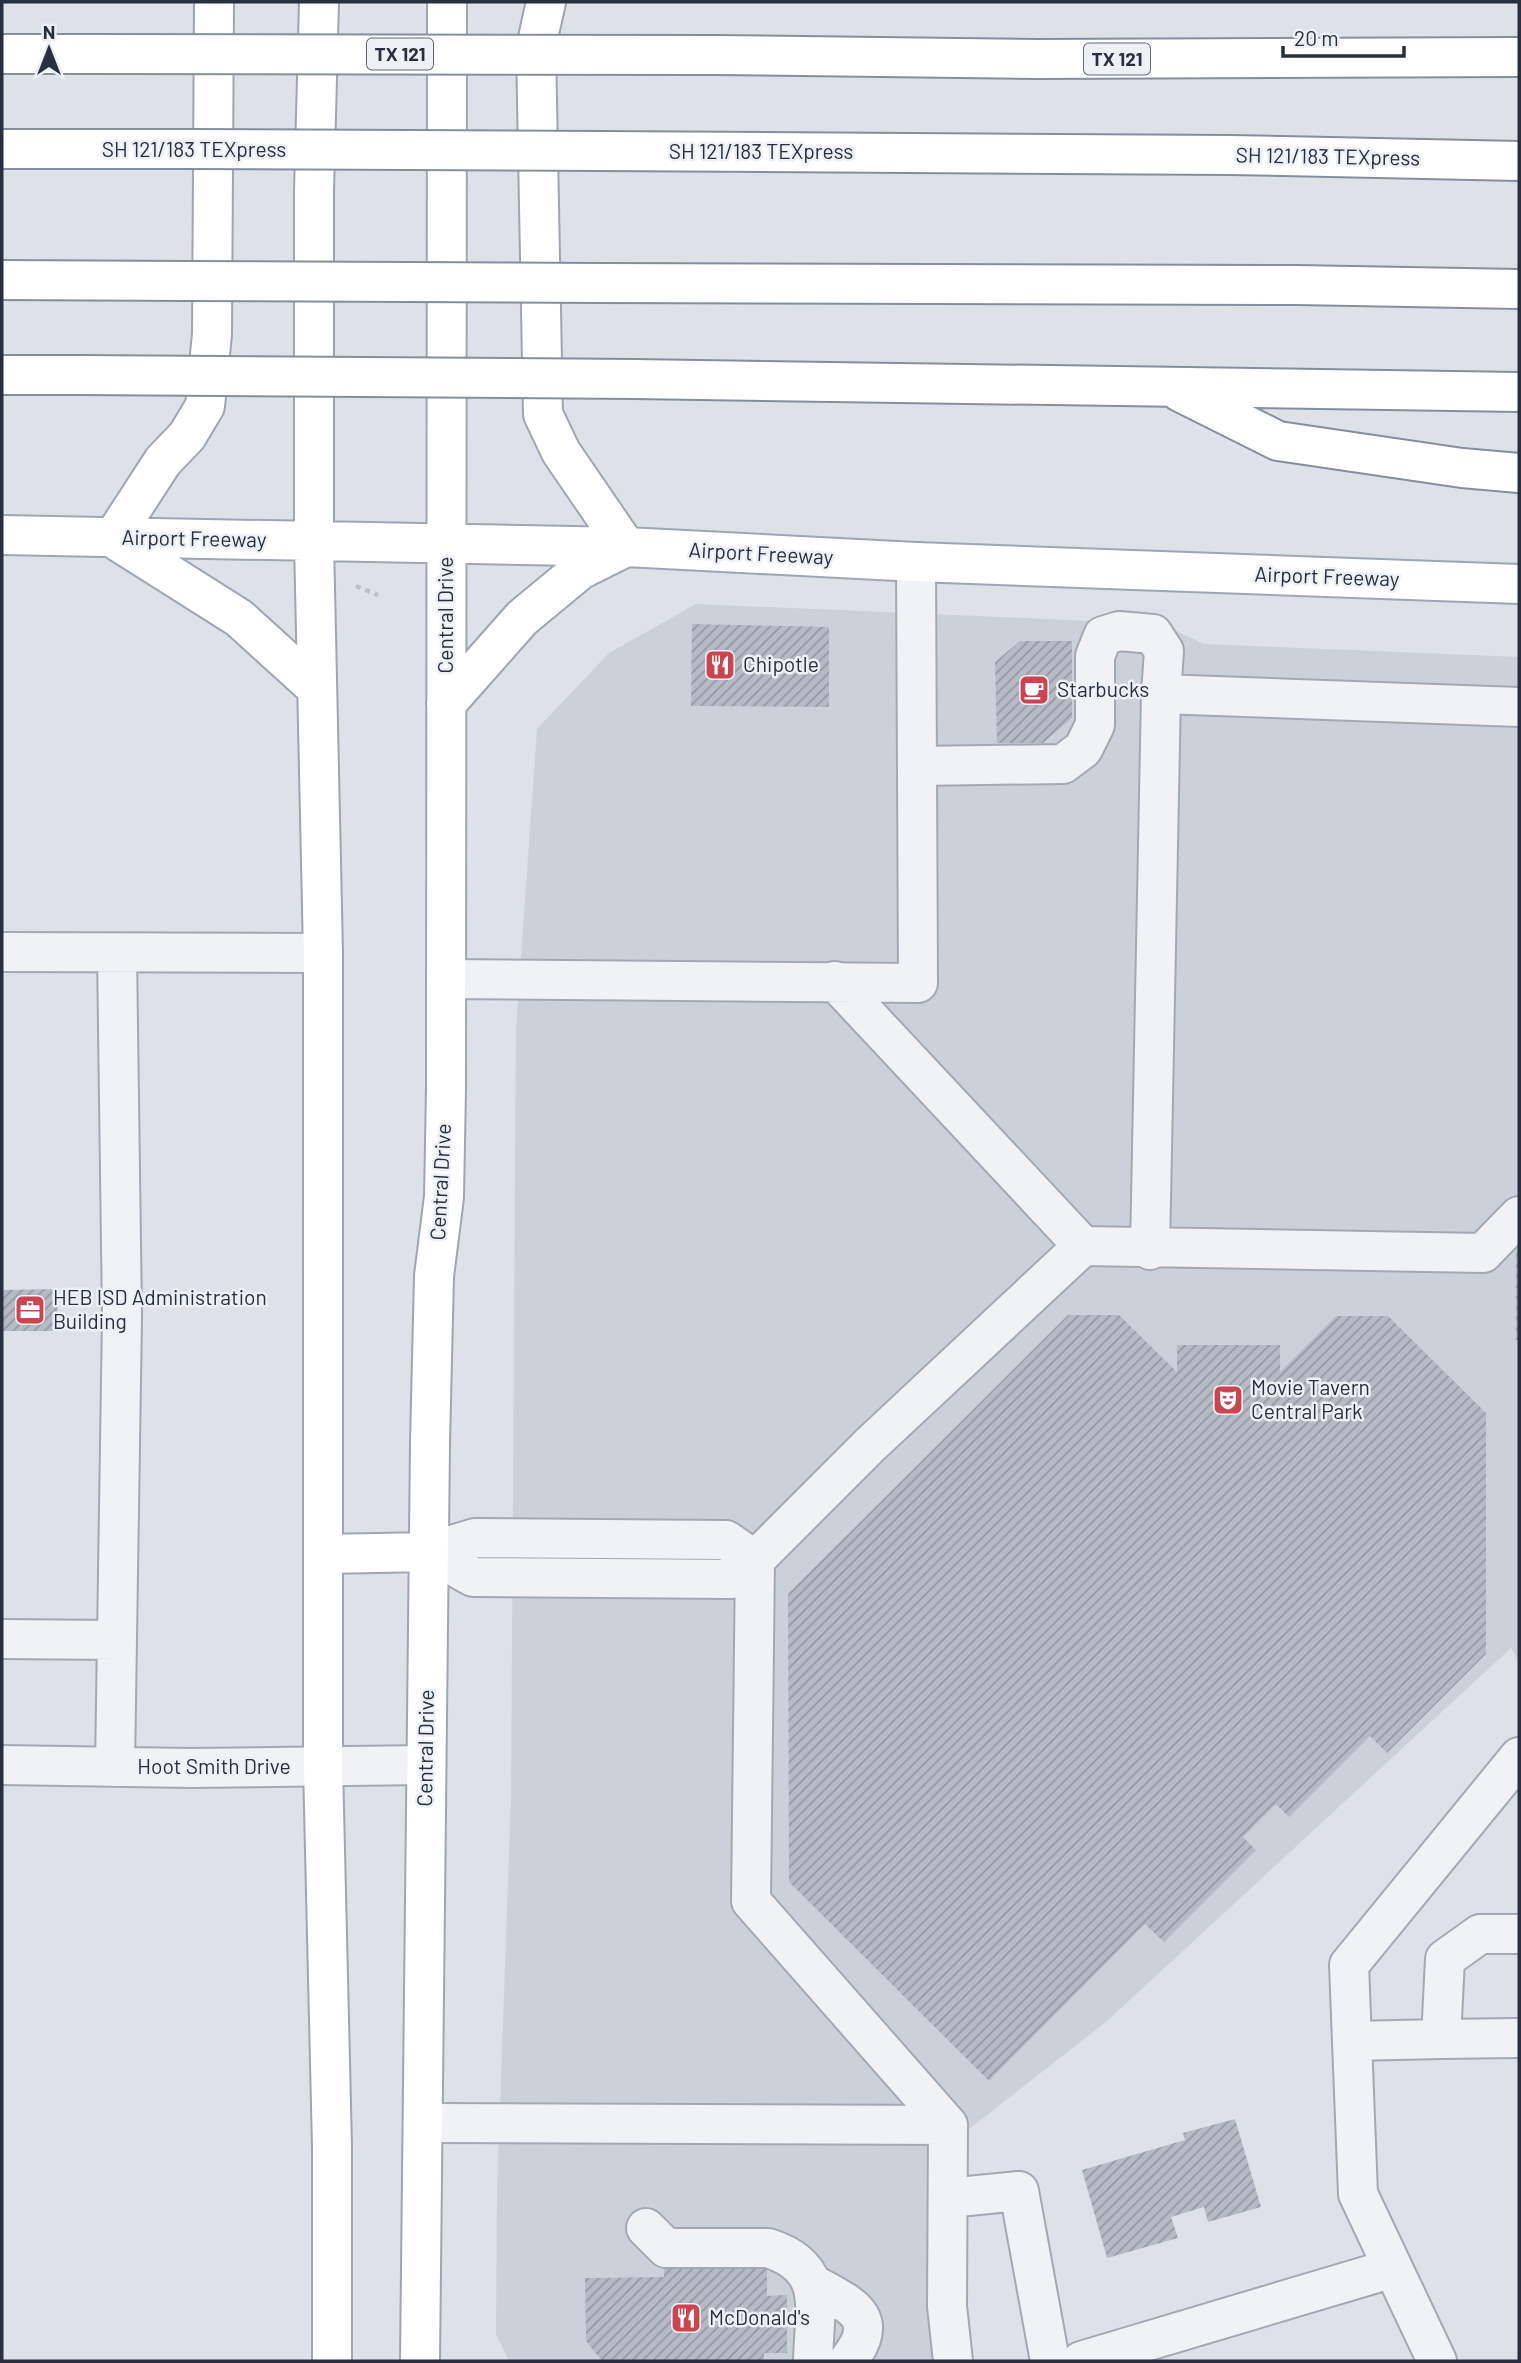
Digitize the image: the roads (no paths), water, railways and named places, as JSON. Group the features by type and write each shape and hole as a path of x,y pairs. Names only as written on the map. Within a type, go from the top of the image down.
{"main road":[{"path":"214,2 212,334 205,406 187,436 163,461 113,538 239,618 315,687"},
{"path":"319,2 314,191 314,542 315,687 323,953 323,1766 332,2147 332,2361"},
{"name":"Central Drive","path":"420,2361 425,1765 434,1276 444,1197 447,2"},
{"path":"446,704 522,618 580,570 626,547 561,452 543,414 536,47 546,2"},
{"name":"TX 121","path":"2,54 715,55 1038,59 1519,57"},
{"name":"SH 121/183 TEXpress","path":"2,149 1216,155 1519,161"},
{"path":"2,280 1282,285 1519,289"},
{"path":"2,375 634,379 1519,392"},
{"path":"1172,388 1278,441 1462,468 1519,473"},
{"name":"Airport Freeway","path":"2,535 626,547 916,562 1519,584"},
{"path":"324,1554 429,1552"}],"street":[{"path":"446,979 918,983 916,562"},
{"path":"917,765 1063,764 1083,749 1095,724 1095,656 1103,636 1119,631 1153,634 1164,651 1150,1250"},
{"path":"1161,694 1519,708"},
{"path":"2,952 323,953"},
{"path":"115,1767 122,1316 117,953"},
{"path":"835,981 1083,1246 1150,1250 1483,1253 1519,1216"},
{"path":"429,1552 472,1577 731,1579 755,1560 871,1444 1083,1246"},
{"path":"755,1560 751,1901 948,2125 947,2306 953,2361"},
{"path":"2,1639 117,1640"},
{"path":"1437,2361 1358,2194 1349,1965 1519,1757"},
{"name":"Hoot Smith Drive","path":"2,1765 425,1765"},
{"path":"1441,2039 1445,1959 1480,1934 1519,1934"},
{"path":"1352,2041 1519,2038"},
{"path":"423,2123 948,2125"},
{"path":"948,2198 1019,2191 1049,2361"},
{"path":"646,2228 666,2248 768,2249 784,2253 804,2266 815,2285 855,2307 862,2320 858,2349 848,2361"},
{"path":"1081,2361 1393,2268"},
{"path":"813,2361 815,2285"}],"place":[{"name":"Chipotle","path":"720,665"},
{"name":"Starbucks","path":"1034,690"},
{"name":"HEB ISD Administration Building","path":"30,1310"},
{"name":"Movie Tavern Central Park","path":"1228,1400"},
{"name":"McDonald's","path":"686,2318"}]}
